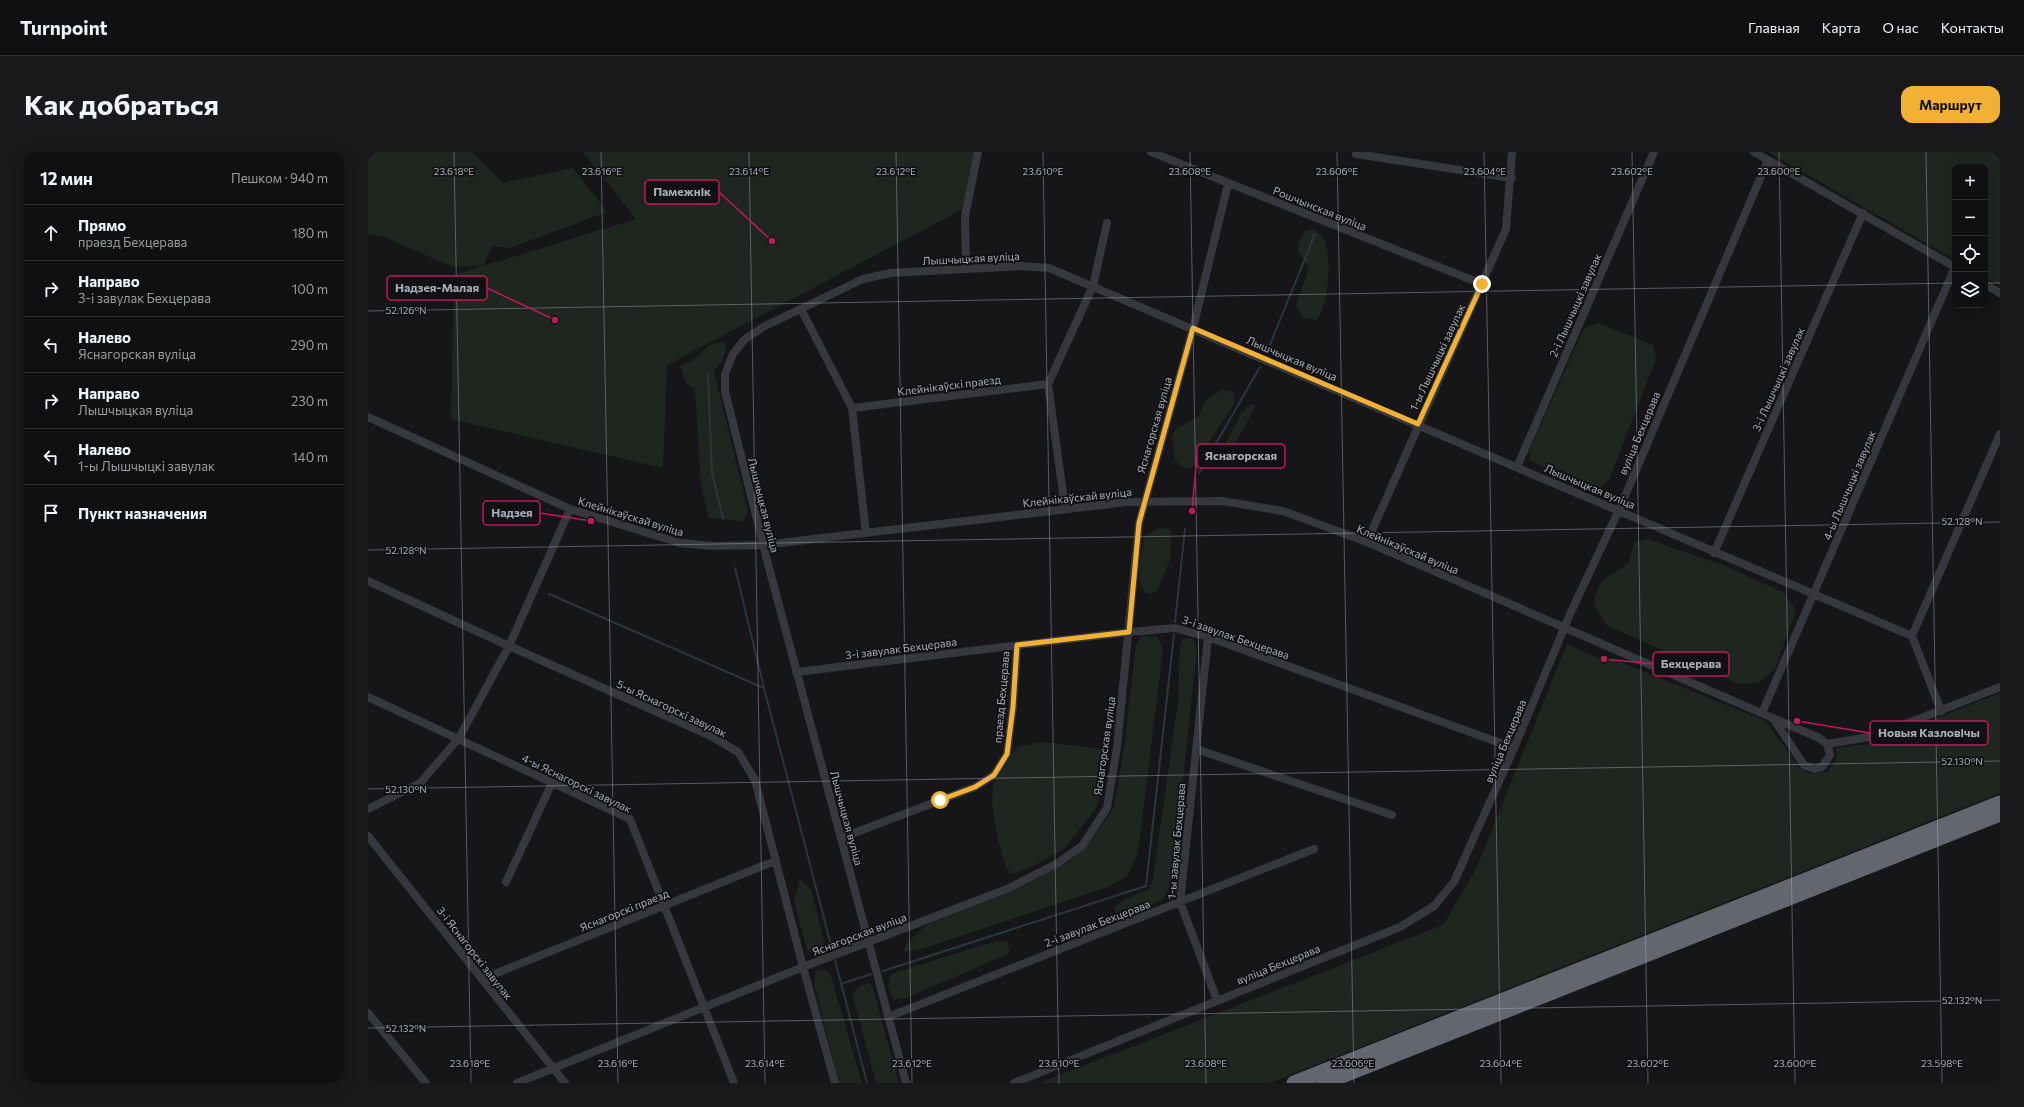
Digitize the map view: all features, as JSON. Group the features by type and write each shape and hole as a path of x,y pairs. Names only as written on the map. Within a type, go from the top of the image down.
{"highway":[{"path":"1294,1083 2000,803"},
{"path":"1324,1083 2000,814"}],"street":[{"path":"966,269 965,216 978,152"},
{"name":"Рошчынская вуліца","path":"1151,152 1228,184 1482,284"},
{"name":"1-ы Лышчыцкі завулак","path":"1367,542 1418,424 1506,229 1512,178 1512,152"},
{"name":"2-і Лышчыцкі завулак","path":"1517,467 1654,152"},
{"path":"1754,152 1952,265"},
{"path":"1356,154 1512,178"},
{"name":"вуліца Бехцерава","path":"1014,1083 1400,927 1434,906 1454,882 1514,748 1564,628 1618,510 1768,160"},
{"name":"Яснагорская вуліца","path":"517,1083 803,967 1007,889 1058,864 1082,846 1107,808 1117,747 1139,523 1193,328 1228,184"},
{"name":"3-і Лышчыцкі завулак","path":"1714,553 1863,214"},
{"path":"1065,508 1048,384 1093,286 1108,223"},
{"name":"Лышчыцкая вуліца","path":"906,1083 796,672 725,391 725,374 733,354 744,340 763,327 862,279 891,273 1021,266 1050,268 1418,424 1714,553 1912,636"},
{"name":"4-ы Лышчыцкі завулак","path":"1762,713 1953,272"},
{"path":"1988,286 2000,293"},
{"path":"801,309 852,408 866,533"},
{"name":"Клейнікаўскі праезд","path":"852,408 1048,384"},
{"name":"Клейнікаўскай вуліца","path":"368,417 570,509 680,543 713,546 763,544 866,533 1065,508 1144,501 1222,501 1283,511 1367,542 1819,738 1827,744"},
{"path":"1941,711 1912,636 2000,434"},
{"path":"368,809 420,783 459,738 509,646 570,509"},
{"name":"5-ы Яснагорскі завулак","path":"368,581 711,736 738,752 755,780 775,861 835,1083"},
{"name":"3-і завулак Бехцерава","path":"796,672 1017,645 1175,628 1208,637 1514,748"},
{"name":"1-ы завулак Бехцерава","path":"1208,637 1180,902 1217,1000"},
{"name":"праезд Бехцерава","path":"841,838 975,787 994,775 1007,754 1013,707 1017,645"},
{"path":"1773,718 1804,764 1809,768 1822,767 1830,755 1827,744 1875,736 2000,688"},
{"name":"4-ы Яснагорскі завулак","path":"368,697 459,738 630,819 734,1083"},
{"path":"1196,749 1392,816"},
{"path":"506,882 552,783"},
{"name":"3-і Яснагорскі завулак","path":"368,836 565,1083"},
{"name":"2-і завулак Бехцерава","path":"888,1017 1314,849"},
{"name":"Яснагорскі праезд","path":"482,979 775,861"},
{"path":"368,1013 426,1083"}],"shaded area":[{"path":"368,152 473,152 502,183 573,168 607,212 510,248 492,246 484,265 453,267 382,236 368,234"},
{"path":"583,152 977,152 963,209 667,365 663,468 451,419 454,275 636,219"},
{"path":"1768,152 2000,152 2000,286 1988,279 1988,164 1952,164 1952,258"},
{"path":"1306,230 1313,230 1323,237 1328,255 1329,267 1327,293 1320,314 1316,320 1303,318 1296,306 1309,268 1298,251 1300,239"},
{"path":"1599,323 1653,345 1656,359 1609,480 1599,489 1531,461 1529,451 1584,328"},
{"path":"722,342 727,345 723,360 714,371 748,512 743,521 709,518 701,487 695,388 687,385 680,366 694,360 709,345"},
{"path":"1222,390 1234,392 1234,404 1193,467 1186,469 1175,461 1172,437 1176,429 1198,417 1206,400"},
{"path":"1251,404 1256,405 1226,462 1221,464 1217,460 1242,412"},
{"path":"1161,527 1171,530 1171,557 1157,591 1149,594 1140,584 1140,559 1145,536"},
{"path":"1647,539 1723,565 1783,592 1796,610 1775,669 1758,683 1740,684 1607,626 1595,607 1595,596 1601,581 1628,564 1635,542"},
{"path":"1142,636 1158,637 1163,651 1138,853 1127,876 1108,887 925,948 904,952 905,945 926,925 1016,890 1069,862 1091,841 1114,807 1125,741 1136,645"},
{"path":"1183,638 1193,639 1197,649 1172,882 1163,899 1125,918 1116,916 1114,907 1126,899 1149,889 1153,878 1178,702 1180,646"},
{"path":"1567,644 1605,661 1613,659 1766,721 1799,767 1810,774 1827,772 1836,760 1836,748 1874,743 2000,693 2000,793 1270,1083 1039,1083 1443,925 1476,869"},
{"path":"1044,742 1104,749 1106,757 1097,807 1066,847 1041,862 1013,874 1007,869 998,840 992,806 993,785 1012,754 1019,746"},
{"path":"800,879 812,891 825,948 818,953 807,951 794,901"},
{"path":"996,941 1007,941 1010,953 906,998 893,999 888,986 891,974"},
{"path":"821,969 830,973 862,1083 839,1083 814,984 815,972"},
{"path":"869,983 873,988 899,1083 876,1083 852,993 860,986"}],"waterway":[{"path":"1267,352 1315,234"},
{"path":"1199,473 1260,367"},
{"path":"708,375 712,473 723,519"},
{"path":"1175,622 1185,529"},
{"path":"735,568 764,688"},
{"path":"549,594 764,688 832,949"},
{"path":"883,971 1146,886 1174,634"},
{"path":"835,960 867,1083"},
{"path":"841,984 871,974"}],"place":[{"name":"Памежнік","path":"772,241"},
{"name":"Надзея-Малая","path":"555,320"},
{"name":"Яснагорская","path":"1192,511"},
{"name":"Надзея","path":"591,521"},
{"name":"Бехцерава","path":"1604,659"},
{"name":"Новыя Казловічы","path":"1797,721"}],"route":[{"path":"940,800 975,787 994,775 1007,754 1013,707 1017,645 1129,632 1139,523 1193,328 1418,424 1482,284"}]}
